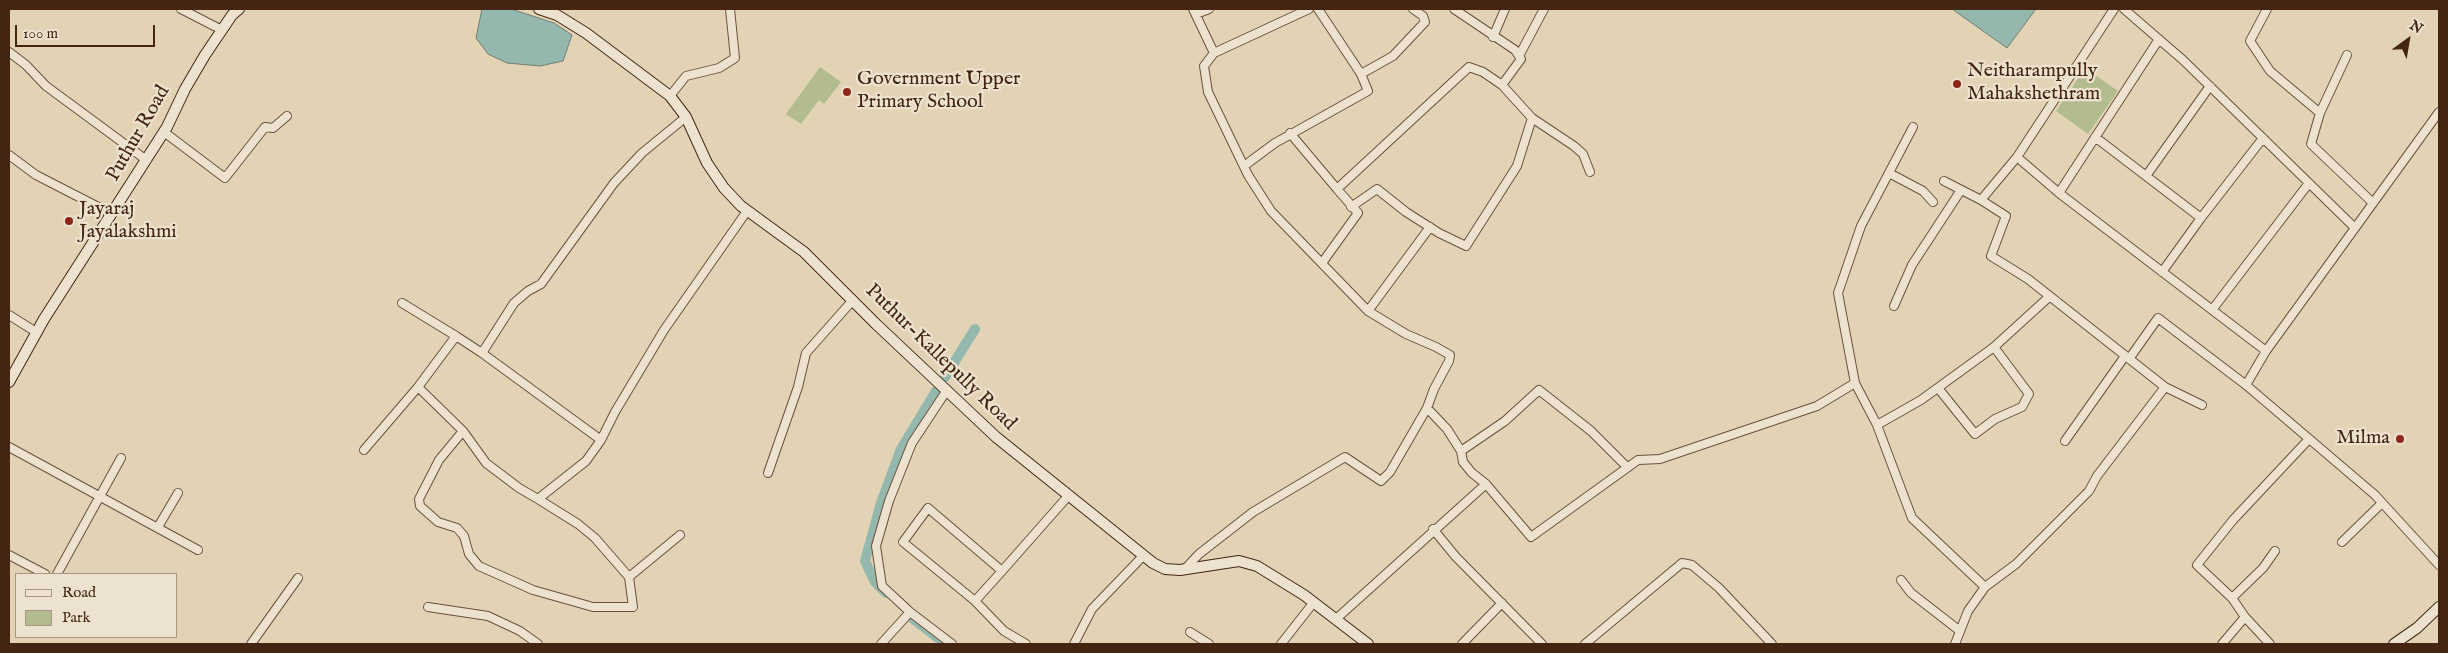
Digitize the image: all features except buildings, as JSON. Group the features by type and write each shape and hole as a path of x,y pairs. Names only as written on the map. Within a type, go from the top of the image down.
{"main road":[{"name":"Puthur Road","path":"9,382 36,332 164,132 185,89 222,30 239,9"},
{"name":"Puthur-Kallepully Road","path":"539,9 557,15 586,33 670,96 686,117 707,163 724,188 747,211 804,252 971,415 1014,453 1144,555 1165,569 1186,569 1239,560 1257,566 1314,602 1368,644"},
{"path":"2394,644 2417,628 2439,607"}],"street":[{"path":"181,9 222,30"},
{"path":"670,96 686,76 719,68 735,58 730,9"},
{"path":"1209,9 1194,12 1214,53"},
{"path":"1186,569 1198,554 1253,512 1345,457 1381,481 1390,472 1428,408 1434,389 1449,361 1450,355 1406,334 1368,311 1271,211 1244,166 1208,92 1204,66 1214,53 1310,9"},
{"path":"1244,166 1290,133 1368,91 1361,74 1318,9"},
{"path":"1361,74 1393,56 1425,22 1423,16 1413,9"},
{"path":"1454,9 1515,50 1521,59 1502,85"},
{"path":"1494,37 1505,9"},
{"path":"1519,56 1544,9"},
{"path":"1981,200 2016,157 2114,9"},
{"path":"2124,9 2210,86 2355,228"},
{"path":"2267,9 2250,41 2270,70 2320,113"},
{"path":"2059,193 2159,39"},
{"path":"9,52 26,64 46,86 145,160"},
{"path":"2347,55 2320,113 2311,144 2373,203"},
{"path":"1338,189 1469,67 1483,72 1502,85 1532,118 1574,146 1583,154 1590,172"},
{"path":"2146,176 2210,86"},
{"path":"2246,385 2266,351 2439,112"},
{"path":"164,132 225,178 265,127 272,128 287,116"},
{"path":"482,353 514,303 528,290 541,284 614,183 642,153 686,117"},
{"path":"1352,207 1377,189 1430,228 1466,246 1517,166 1532,118"},
{"path":"1913,127 1861,226 1838,293 1855,383 1876,425 1912,518 1940,547 1985,587"},
{"path":"1290,133 1358,214 1322,264"},
{"path":"2095,137 2201,218"},
{"path":"2162,272 2263,138"},
{"path":"9,155 36,175 112,214"},
{"path":"2016,157 2059,193 2266,351"},
{"path":"1889,173 1923,190 1933,202"},
{"path":"1944,181 1981,200 2006,216 1991,256 2028,278 2165,387 2202,405"},
{"path":"2212,310 2309,183"},
{"path":"1894,306 1912,265 1961,190"},
{"path":"538,499 586,461 601,440 615,412 664,330 747,211"},
{"path":"1368,311 1430,228"},
{"path":"1876,425 1921,400 1994,347 2050,296"},
{"path":"768,473 798,387 806,353 853,300"},
{"path":"402,303 482,353 601,440"},
{"path":"9,315 36,332"},
{"path":"2065,441 2158,318 2246,385 2382,503 2439,565"},
{"path":"364,450 418,387 456,336"},
{"path":"1938,388 1975,434 1995,419 2022,407 2029,394 1994,347"},
{"path":"1428,408 1447,429 1461,451 1463,462 1472,473 1486,484 1532,537 1638,460 1660,459 1817,406 1855,383"},
{"path":"418,387 463,431 486,463 519,488 578,524 595,538 629,577 633,607 593,607 533,590 474,561 469,554 464,536 457,528 438,522 420,506 419,499 438,460 463,431"},
{"path":"1955,644 1968,611 1985,587 2016,564 2089,492 2097,476 2165,387"},
{"path":"947,390 912,443 889,501 876,546 882,586 910,612 952,644"},
{"path":"1461,451 1505,421 1540,390 1590,431 1627,467"},
{"path":"2270,644 2245,617 2232,598 2197,565 2200,558 2233,520 2309,439"},
{"path":"9,447 198,550"},
{"path":"58,573 121,458"},
{"path":"1336,619 1433,529 1486,484"},
{"path":"158,527 178,493"},
{"path":"975,601 1069,495"},
{"path":"2342,542 2382,503"},
{"path":"1002,571 928,508 902,542 975,601 1004,631 1026,644"},
{"path":"1433,529 1456,557 1542,644"},
{"path":"629,577 680,535"},
{"path":"2232,598 2263,568 2275,551"},
{"path":"9,555 43,573"},
{"path":"1076,643 1092,609 1144,555"},
{"path":"1585,644 1682,563 1692,565 1718,588 1772,644"},
{"path":"252,644 298,578"},
{"path":"1901,580 1911,593 1960,631"},
{"path":"1281,644 1314,602"},
{"path":"1462,644 1502,603"},
{"path":"428,607 488,616 520,631 538,644"},
{"path":"881,644 910,612"},
{"path":"2222,644 2245,617"},
{"path":"1190,632 1208,644"}],"green space":[{"path":"820,67 841,82 824,104 819,100 801,124 786,114"},
{"path":"2085,68 2118,91 2088,134 2056,111"}],"water":[{"path":"482,9 511,9 554,23 572,35 563,61 540,66 507,63 488,54 476,38"},
{"path":"1952,9 2036,9 2007,48"}],"waterway":[{"path":"945,377 975,329"},
{"path":"886,593 875,582 865,561 881,503 901,449 936,391"},
{"path":"912,618 946,644"}],"place":[{"name":"Neitharampully Mahakshethram","path":"1957,84"},
{"name":"Government Upper Primary School","path":"847,92"},
{"name":"Jayaraj Jayalakshmi","path":"69,221"},
{"name":"Milma","path":"2400,439"}]}
